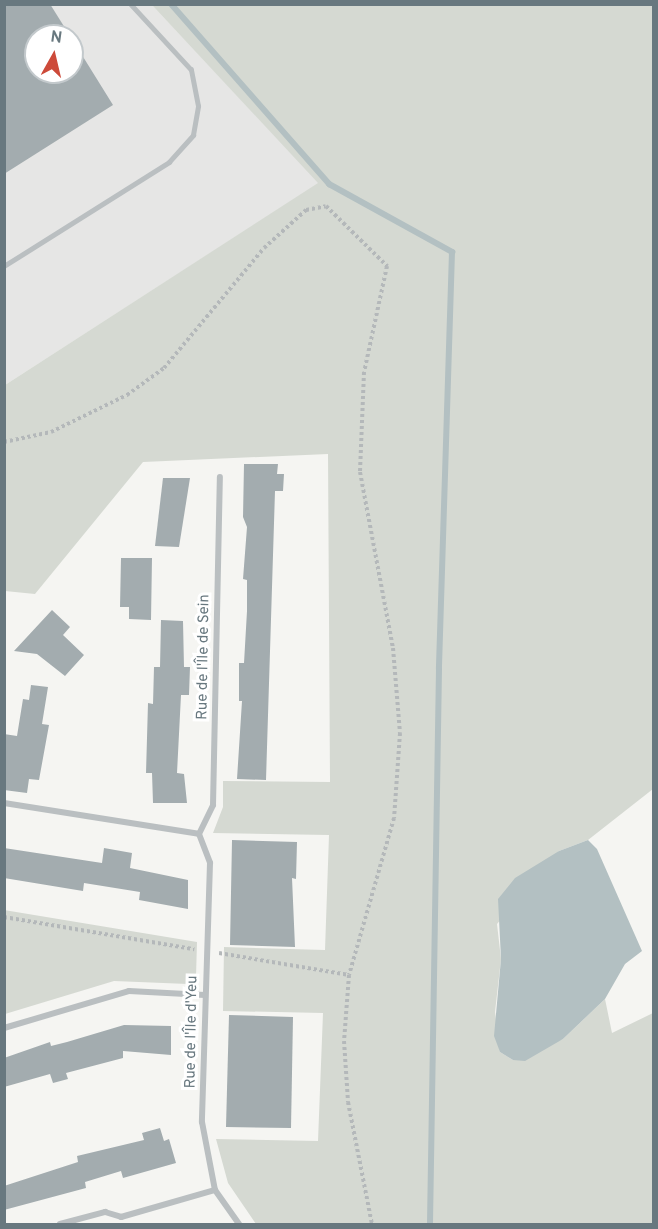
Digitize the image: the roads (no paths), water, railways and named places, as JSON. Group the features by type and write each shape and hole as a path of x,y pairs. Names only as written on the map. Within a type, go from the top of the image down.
{"street":[{"name":"Rue de l'Île de Sein","path":"199,834 213,805 220,477"},
{"path":"4,803 199,834"},
{"name":"Rue de l'Île d'Yeu","path":"199,834 210,863 202,1122 215,1190 239,1224"},
{"path":"4,1028 129,992 205,995"},
{"path":"60,1224 105,1212 121,1217 215,1190"}],"lane":[{"path":"4,266 169,162 193,135 198,106 191,70 130,4"}],"waterway":[{"path":"171,4 329,184 452,252 439,669 430,1224"}]}
